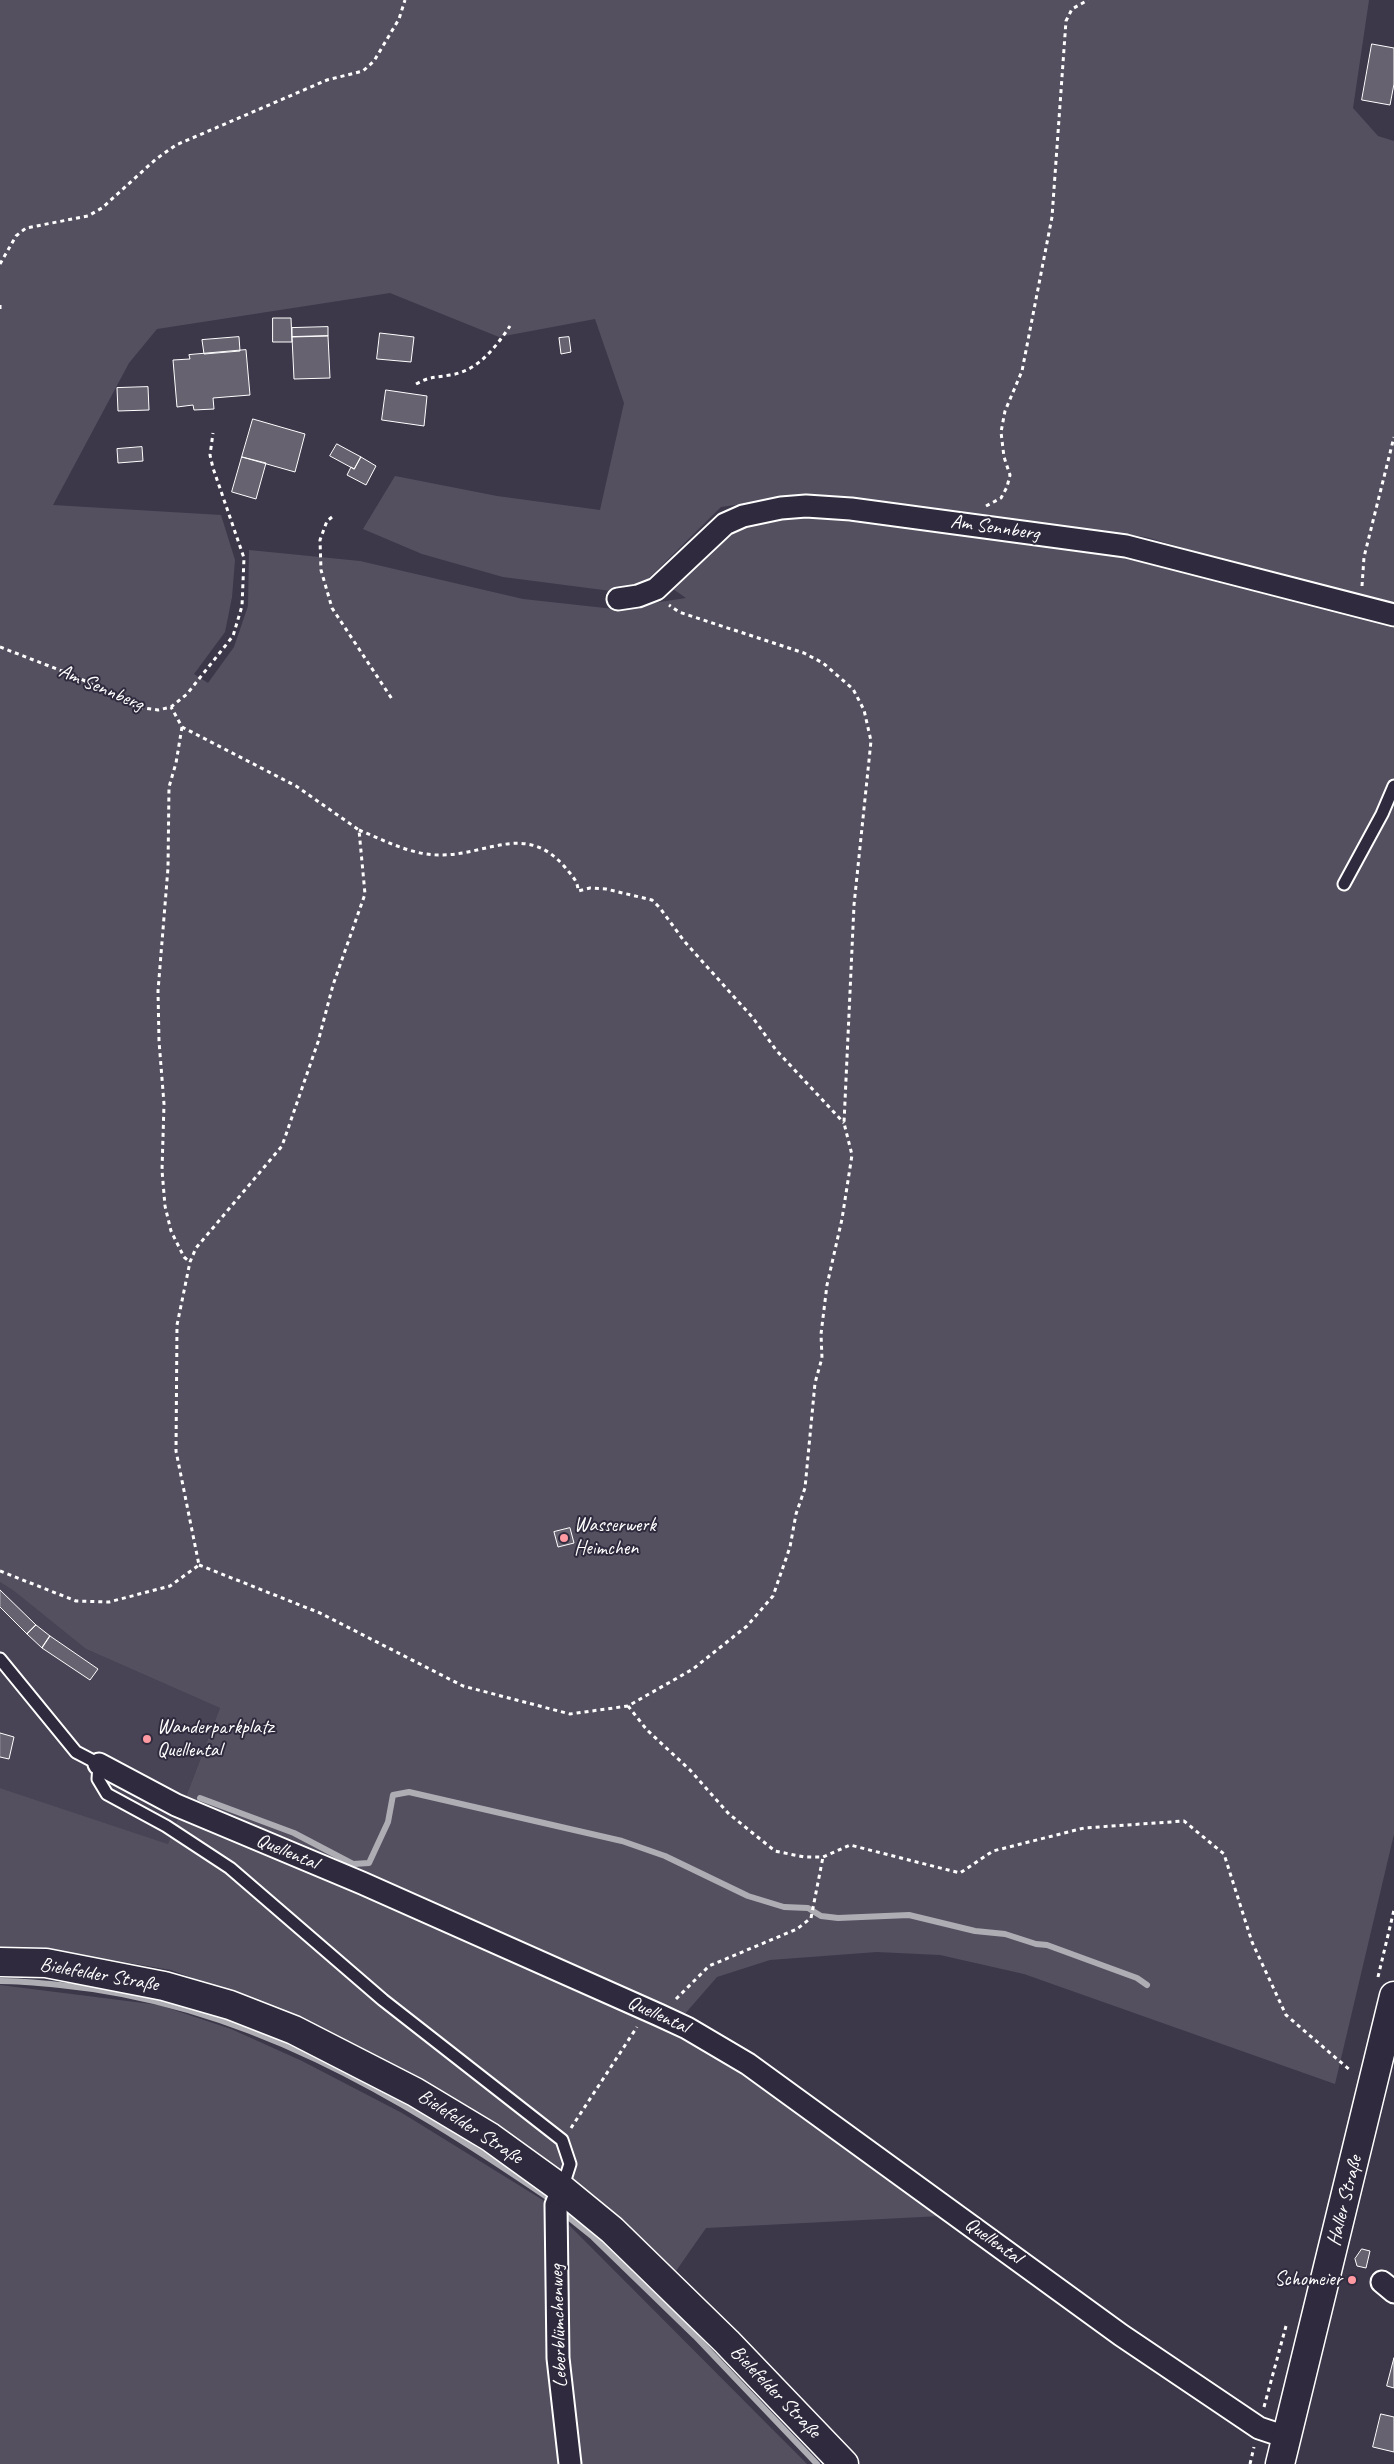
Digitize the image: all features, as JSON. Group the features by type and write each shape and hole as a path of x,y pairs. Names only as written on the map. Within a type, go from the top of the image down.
{"main road":[{"name":"Bielefelder Straße","path":"0,1962 46,1963 164,1986 230,2005 294,2030 415,2092 490,2137 562,2189 612,2230 727,2342 844,2464"},
{"name":"Haller Straße","path":"1280,2464 1394,1996"}],"street":[{"name":"Am Sennberg","path":"618,598 638,596 656,589 725,524 743,516 781,508 806,506 850,508 1126,546 1394,615"},
{"name":"Quellental","path":"98,1764 176,1806 362,1883 687,2028 748,2064 1121,2335 1259,2428 1286,2437"},
{"name":"Leberblümchenweg","path":"562,2189 556,2205 558,2358 570,2464"}],"lane":[{"path":"1344,884 1382,814 1394,786"},
{"name":"Quellental","path":"0,1659 76,1752 98,1764"},
{"path":"98,1764 98,1779 107,1794 166,1826 230,1868 383,2000 562,2140 570,2164 562,2189"}],"path":[{"path":"0,264 16,236 26,228 88,216 102,208 156,159 176,145 327,80 363,71 374,61 399,18 405,0"},
{"path":"947,521 961,511 987,505 1001,498 1008,487 1010,475 1004,457 1001,432 1005,412 1022,372 1052,217 1066,21 1072,9 1088,0"},
{"path":"416,384 430,376 451,375 473,367 493,351 510,326"},
{"name":"Am Sennberg","path":"0,647 75,676 137,707 158,710 171,707 187,694 232,636 242,606 244,558 213,468 210,455 213,433"},
{"path":"1364,606 1362,579 1364,557 1394,437"},
{"path":"332,517 326,521 320,540 321,570 332,608 392,699"},
{"path":"199,1566 320,1613 463,1686 570,1714 628,1706 701,1663 747,1626 773,1596 790,1548 796,1514 805,1488 815,1383 822,1358 821,1334 827,1285 842,1219 852,1156 844,1123 854,905 871,741 864,710 853,689 824,663 804,653 679,612 666,602 656,589"},
{"path":"171,707 182,727 296,786 359,830 416,853 443,856 512,843 534,844 558,860 578,882 578,891 590,888 606,889 652,900 684,940 753,1018 776,1050 844,1123"},
{"path":"182,727 176,763 169,787 168,868 158,999 164,1104 162,1170 164,1206 171,1231 184,1257 190,1262"},
{"path":"199,1566 176,1451 177,1325 190,1262 196,1248 282,1146 318,1042 333,985 364,894 359,830"},
{"path":"0,1571 76,1601 109,1602 170,1586 199,1566"},
{"path":"628,1706 647,1730 690,1770 729,1814 775,1851 804,1858 823,1857 850,1845 960,1873 993,1851 1084,1828 1184,1820 1224,1854 1252,1942 1286,2015 1354,2073"},
{"path":"562,2140 640,2023 660,2015 709,1966 797,1929 811,1918 823,1857"}],"shaded area":[{"path":"0,0 1369,0 1353,108 1378,136 1394,141 1394,607 1355,594 1282,577 1146,537 806,495 721,507 645,582 619,592 503,577 422,554 363,529 395,476 497,496 600,510 624,403 595,319 499,337 390,293 157,329 129,363 53,505 221,515 235,560 232,597 225,632 194,674 208,683 234,647 248,606 249,550 360,561 523,599 614,609 686,598 673,589 674,581 730,529 779,515 826,512 1124,558 1394,628 1394,1834 1335,2084 1024,1974 940,1955 877,1952 770,1960 717,1977 683,2016 675,2030 868,2160 941,2216 706,2228 676,2271 620,2217 550,2163 423,2084 300,2018 171,1970 47,1949 0,1947 0,1788 168,1844 220,1708 86,1649 14,1591 0,1582"},
{"path":"0,1582 14,1591 86,1649 220,1708 168,1844 0,1788"},
{"path":"0,1985 159,2005 231,2029 302,2061 402,2113 546,2202 807,2464 0,2464"}],"building":[{"path":"1372,44 1394,48 1394,84 1390,105 1362,100"},
{"path":"273,318 291,318 292,342 273,342"},
{"path":"328,327 328,336 292,337 292,328"},
{"path":"380,333 414,337 411,362 377,359"},
{"path":"328,336 330,378 294,379 292,337"},
{"path":"239,337 240,351 204,354 202,340"},
{"path":"569,337 571,352 561,354 559,338"},
{"path":"246,350 250,395 213,398 214,409 194,410 193,405 177,407 173,360 190,359 189,355"},
{"path":"148,387 149,410 118,411 117,388"},
{"path":"386,390 427,396 424,426 382,420"},
{"path":"253,419 305,434 295,472 242,457"},
{"path":"337,444 361,457 354,469 330,456"},
{"path":"142,447 143,461 118,463 117,449"},
{"path":"242,457 266,463 256,499 232,492"},
{"path":"361,457 376,466 366,485 347,475 351,467 354,469"},
{"name":"Wasserwerk Heimchen","path":"570,1528 574,1543 558,1547 554,1532"},
{"path":"0,1590 36,1625 27,1634 0,1607"},
{"path":"36,1625 50,1636 42,1648 27,1634"},
{"path":"50,1636 98,1669 90,1680 42,1648"},
{"path":"0,1733 14,1737 9,1759 0,1757"},
{"path":"1362,2249 1370,2251 1366,2268 1357,2266 1355,2259"},
{"path":"1394,2358 1394,2388 1387,2386"},
{"path":"1381,2414 1394,2417 1394,2452 1373,2447"}],"waterway":[{"path":"200,1798 294,1833 353,1864 369,1863 388,1822 393,1795 409,1792 622,1841 665,1856 748,1896 784,1907 808,1908 821,1916 838,1918 909,1915 975,1931 1005,1934 1036,1944 1047,1945 1137,1978 1147,1985"},
{"path":"0,1981 60,1985 128,1995 193,2011 256,2033 317,2060 376,2090 434,2123 547,2197"},
{"path":"568,2217 593,2237 695,2336 817,2464"}],"place":[{"name":"Wasserwerk Heimchen","path":"564,1538"},
{"name":"Wanderparkplatz Quellental","path":"147,1739"},
{"name":"Schomeier","path":"1352,2280"}]}
